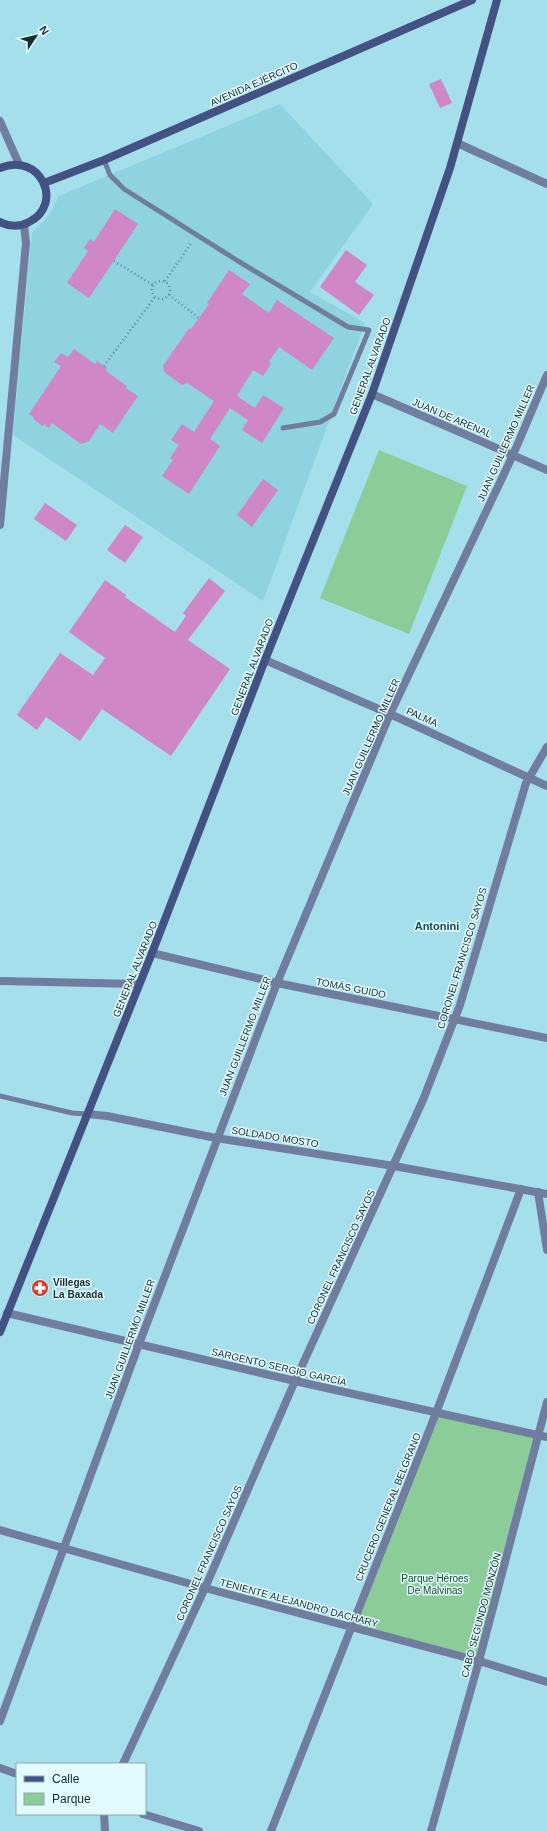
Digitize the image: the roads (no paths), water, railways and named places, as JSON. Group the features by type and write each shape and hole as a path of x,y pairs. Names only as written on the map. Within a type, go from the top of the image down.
{"street":[{"name":"AVENIDA EJÉRCITO","path":"44,183 104,160 472,0"},
{"name":"GENERAL ALVARADO","path":"0,1332 152,953 265,660 372,394 457,143 497,0"},
{"path":"0,121 19,164"},
{"path":"457,143 547,184"},
{"path":"0,168 8,164 19,164 34,170 44,183 46,193 43,208 34,220 24,225 15,226 0,222"},
{"path":"0,525 26,243 24,225"},
{"name":"JUAN GUILLERMO MILLER","path":"0,1721 138,1344 216,1138 277,983 390,714 513,454 547,375"},
{"name":"JUAN DE ARENAL","path":"372,394 547,470"},
{"name":"PALMA","path":"265,660 529,776 547,786"},
{"name":"CORONEL FRANCISCO SAYOS","path":"123,1763 205,1588 295,1381 423,1100 455,1019 529,776 547,747"},
{"name":"TOMÁS GUIDO","path":"152,953 277,983 547,1038"},
{"path":"0,981 139,984"},
{"name":"SOLDADO MOSTO","path":"87,1114 107,1116 216,1138 394,1166 547,1194"},
{"name":"CRUCERO GENERAL BELGRANO","path":"271,1831 436,1413 522,1189"},
{"path":"538,1192 547,1250"},
{"name":"SARGENTO SERGIO GARCÍA","path":"7,1313 295,1381 543,1436"},
{"name":"CABO SEGUNDO MONZÓN","path":"431,1831 543,1436 547,1402"},
{"name":"TENIENTE ALEJANDRO DACHARY","path":"0,1530 205,1588 480,1661 547,1682"},
{"path":"0,1768 16,1774"},
{"path":"104,1815 105,1831"},
{"path":"146,1815 198,1831"}],"lane":[{"path":"104,160 110,175 124,189 196,235 348,327 369,330 334,414 320,422 283,428"},
{"name":"SOLDADO MOSTO","path":"0,1096 72,1113 87,1114"}],"place":[{"name":"Villegas La Baxada","path":"40,1288"}],"district":[{"name":"Antonini","path":"437,926"}],"park label":[{"name":"Parque Héroes De Malvinas","path":"435,1584"}]}
